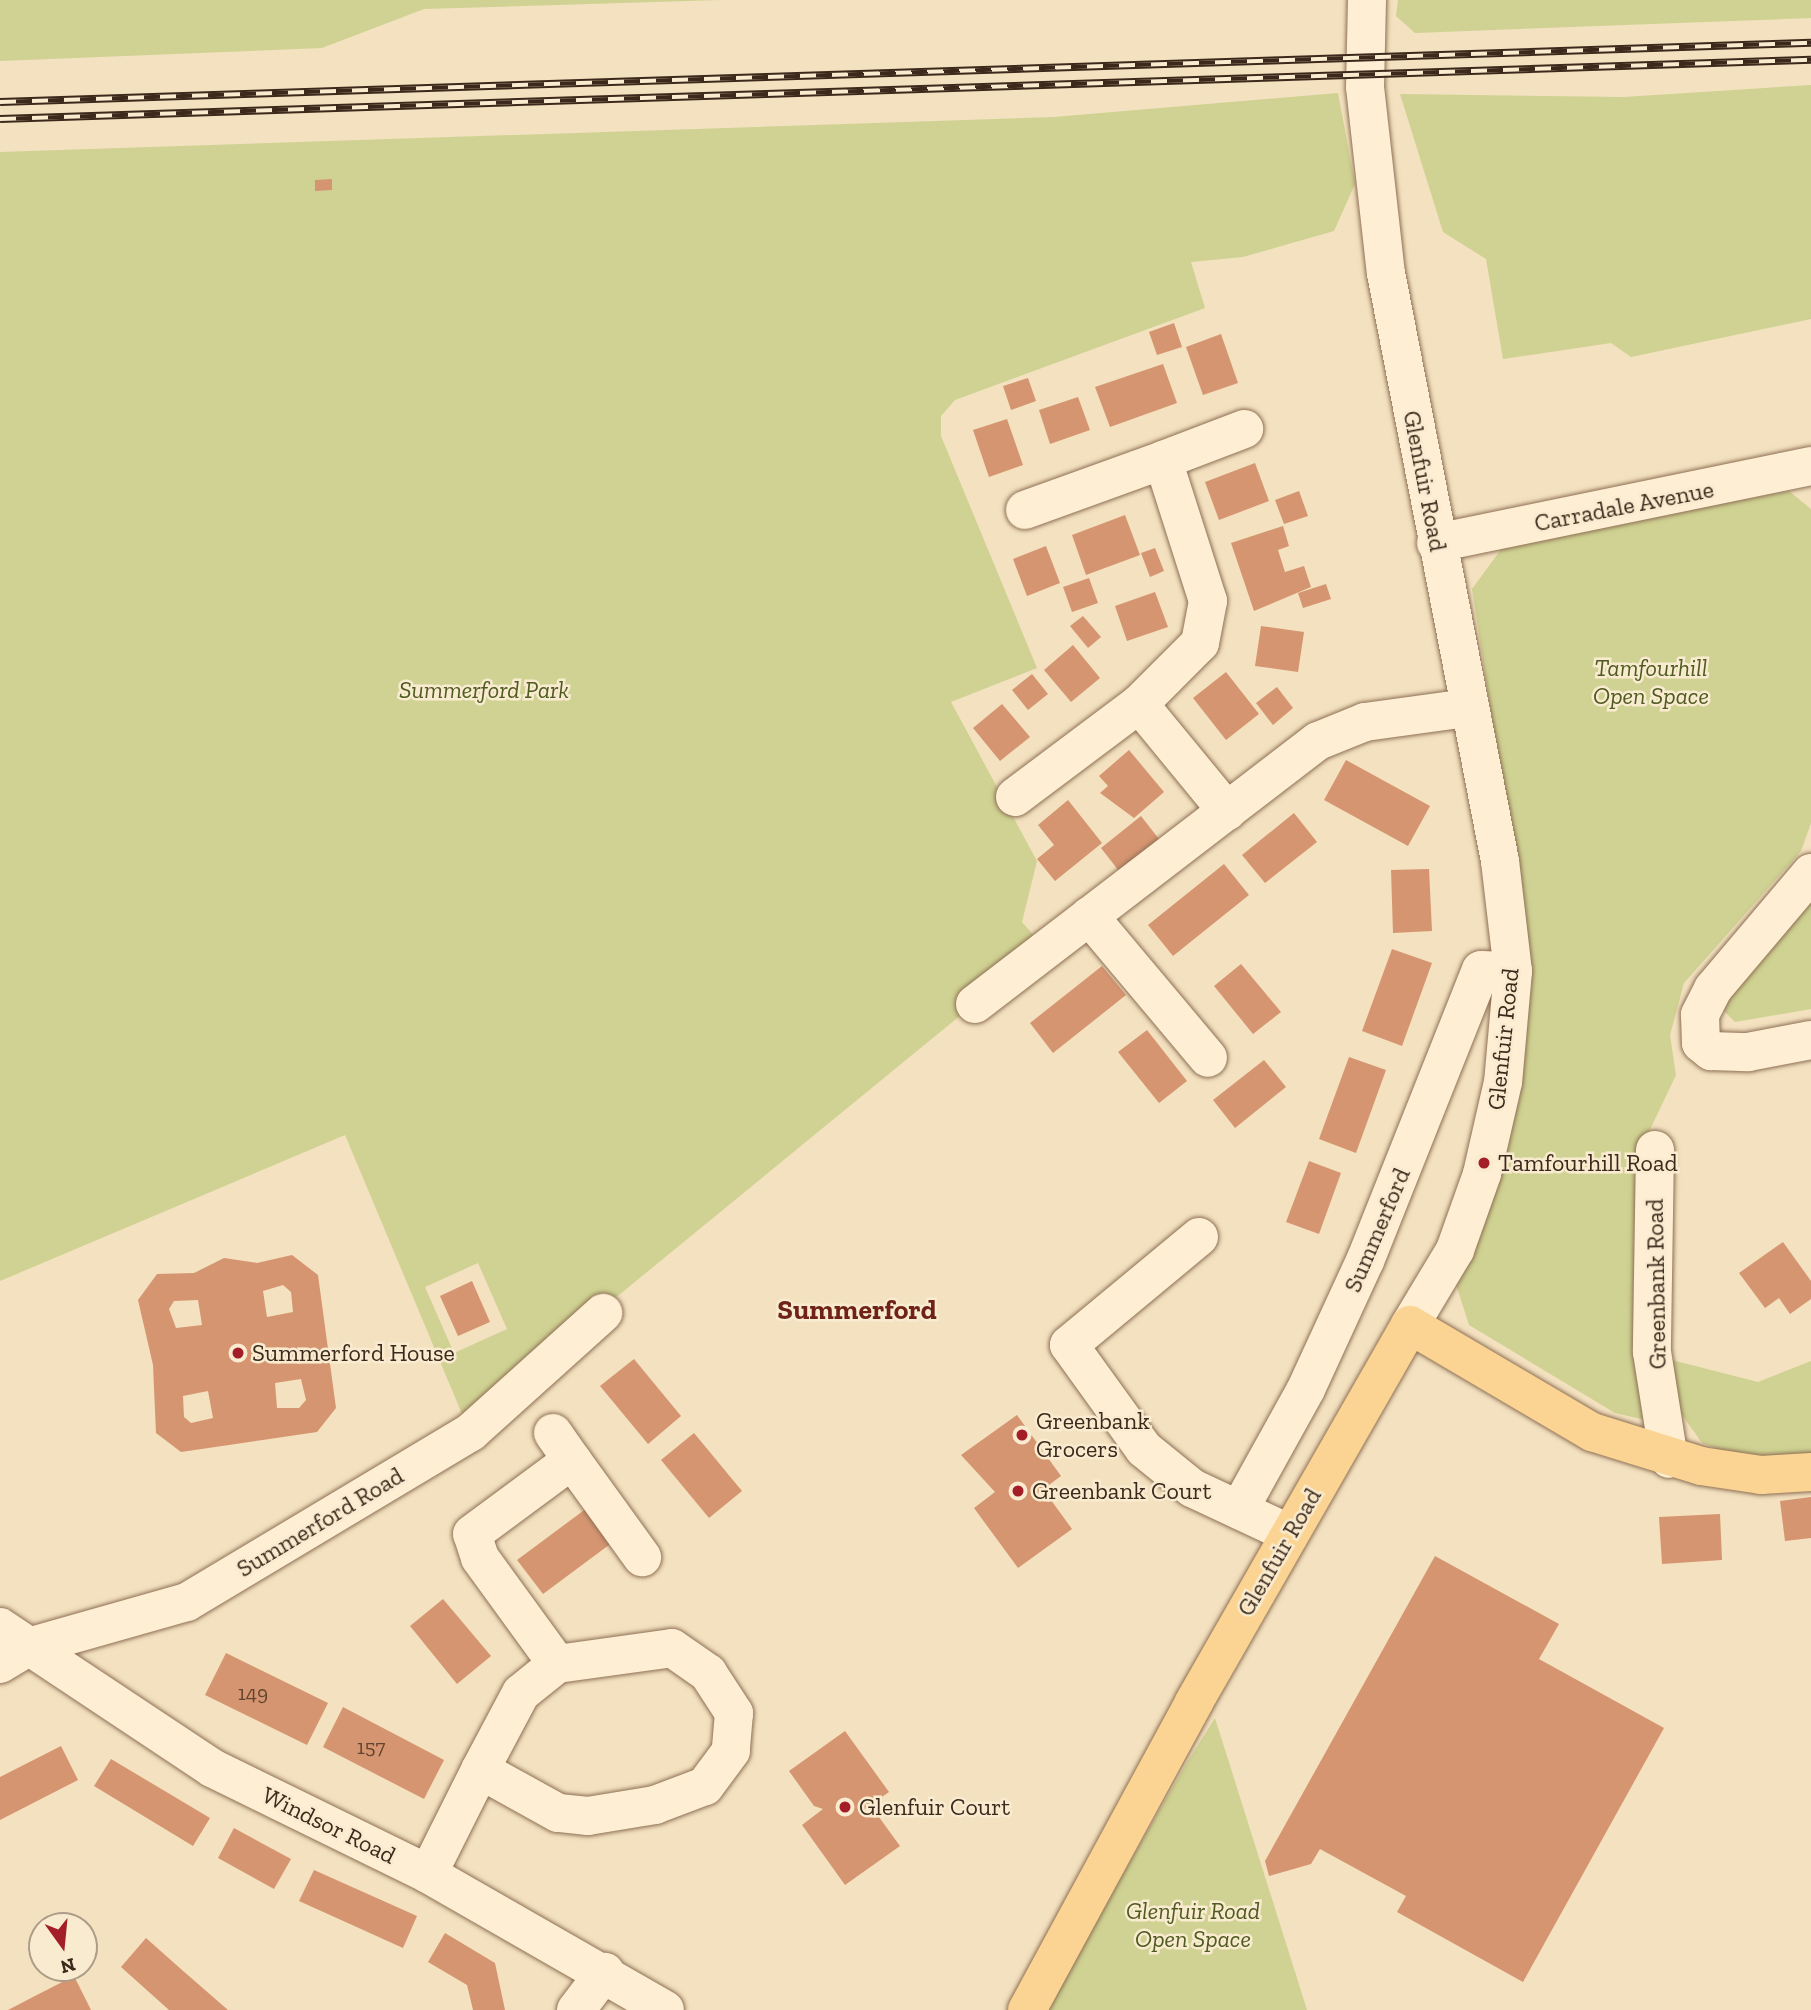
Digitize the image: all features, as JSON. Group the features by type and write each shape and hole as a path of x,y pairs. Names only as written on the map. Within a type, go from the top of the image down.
{"main road":[{"path":"1410,1325 1592,1432 1668,1459 1761,1475 1811,1472"},
{"name":"Glenfuir Road","path":"1027,2010 1290,1534 1410,1325"}],"street":[{"name":"Glenfuir Road","path":"1366,3 1365,87 1382,248 1466,708 1500,861 1513,971 1503,1082 1482,1174 1455,1250 1410,1325"},
{"path":"1025,510 1244,429"},
{"path":"1015,797 1139,704 1200,642 1208,601 1163,460"},
{"name":"Carradale Avenue","path":"1436,543 1811,466"},
{"path":"1139,704 1227,811"},
{"path":"975,1004 1318,741 1365,722 1466,708"},
{"path":"1811,873 1713,989 1700,1015 1701,1043 1711,1051 1811,1040"},
{"path":"1089,916 1208,1058"},
{"name":"Summerford","path":"1239,1510 1306,1389 1360,1272 1481,970 1513,971"},
{"name":"Greenbank Road","path":"1655,1150 1652,1352 1668,1459"},
{"path":"1199,1237 1069,1345 1144,1449 1192,1488 1290,1534"},
{"name":"Summerford Road","path":"9,1646 187,1602 471,1432 603,1313"},
{"path":"557,1664 480,1558 472,1534 563,1446 642,1557"},
{"name":"Windsor Road","path":"9,1646 212,1768 428,1874 606,1972 666,2010"},
{"path":"428,1874 480,1770 521,1693 557,1664 672,1648 708,1673 734,1713 731,1751 705,1786 654,1805 587,1815 558,1813 480,1770"},
{"path":"576,2010 606,1972"}],"green space":[{"path":"0,0 720,0 424,9 322,48 0,61"},
{"path":"1398,0 1811,0 1811,18 1415,33 1396,16"},
{"path":"1811,85 1811,319 1631,357 1611,343 1503,359 1486,259 1443,232 1400,94 1624,97"},
{"name":"Summerford Park","path":"1338,93 1355,184 1334,231 1243,257 1191,262 1205,308 955,400 941,416 941,436 1037,668 951,702 1037,861 1022,922 1044,947 465,1421 345,1135 0,1281 0,152 1054,117","holes":["478,1263 507,1329 454,1353 425,1287"]},
{"name":"Tamfourhill Open Space","path":"1789,491 1811,509 1811,823 1801,851 1684,983 1670,1035 1676,1075 1645,1140 1650,1421 1615,1413 1469,1325 1452,1272 1526,938 1472,589 1505,544"},
{"path":"1811,888 1811,1009 1735,1022 1724,1011 1723,996"},
{"path":"1660,1357 1758,1382 1811,1361 1811,1460 1745,1459 1702,1443 1673,1402"},
{"name":"Glenfuir Road Open Space","path":"1215,1718 1307,2010 1045,2010 1186,1764"}],"building":[{"path":"332,179 332,190 315,191 315,180"},
{"path":"1174,323 1182,347 1157,355 1149,332"},
{"path":"1221,334 1238,383 1203,395 1186,347"},
{"path":"1163,364 1177,403 1110,427 1095,387"},
{"path":"1028,378 1036,401 1011,410 1003,386"},
{"path":"1078,397 1090,430 1050,444 1039,410"},
{"path":"1007,419 1023,465 989,477 973,430"},
{"path":"1255,463 1269,501 1219,520 1205,482"},
{"path":"1299,491 1308,516 1284,524 1275,500"},
{"path":"1125,515 1140,555 1086,575 1072,535"},
{"path":"1283,526 1289,546 1278,550 1285,572 1304,566 1311,587 1254,611 1231,543"},
{"path":"1046,546 1060,583 1027,596 1013,559"},
{"path":"1155,548 1164,571 1150,577 1141,553"},
{"path":"1089,578 1098,603 1072,612 1063,587"},
{"path":"1326,584 1331,599 1303,608 1298,593"},
{"path":"1155,592 1168,627 1127,641 1115,606"},
{"path":"1083,616 1101,637 1088,648 1070,626"},
{"path":"1261,626 1304,632 1298,672 1255,666"},
{"path":"1073,645 1100,678 1071,702 1044,670"},
{"path":"1226,672 1259,714 1226,740 1193,698"},
{"path":"1032,674 1048,694 1028,710 1012,690"},
{"path":"1277,687 1293,708 1273,725 1256,703"},
{"path":"1002,704 1030,737 1000,761 973,728"},
{"path":"1129,750 1164,792 1134,818 1100,793 1108,786 1099,776"},
{"path":"1346,760 1430,806 1408,846 1324,800"},
{"path":"1068,800 1102,843 1055,881 1037,859 1054,845 1038,825"},
{"path":"1294,813 1317,842 1265,883 1242,855"},
{"path":"1141,816 1162,843 1122,875 1101,848"},
{"path":"1224,864 1249,895 1173,956 1148,925"},
{"path":"1429,869 1432,931 1393,933 1391,870"},
{"path":"1392,949 1432,963 1402,1046 1362,1031"},
{"path":"1241,964 1281,1012 1253,1034 1214,986"},
{"path":"1102,966 1126,995 1053,1053 1030,1023"},
{"path":"1147,1030 1187,1081 1159,1103 1118,1052"},
{"path":"1349,1057 1386,1070 1356,1153 1319,1139"},
{"path":"1264,1060 1286,1087 1235,1128 1213,1100"},
{"path":"1309,1161 1341,1173 1319,1234 1286,1222"},
{"path":"1783,1242 1811,1281 1811,1299 1790,1314 1779,1298 1765,1308 1739,1273"},
{"name":"Summerford House","path":"292,1255 318,1275 336,1408 317,1432 181,1452 156,1433 153,1365 138,1300 157,1274 194,1273 224,1258 257,1263","holes":["283,1285 291,1292 293,1312 267,1317 263,1291","198,1300 202,1325 176,1328 169,1309 174,1301","301,1379 306,1400 299,1408 277,1408 275,1383","208,1391 213,1418 191,1423 184,1417 183,1396"]},
{"path":"472,1281 490,1322 458,1336 440,1296"},
{"path":"634,1359 681,1416 648,1444 600,1386"},
{"name":"Greenbank Court","path":"1017,1415 1061,1476 1038,1493 1043,1500 1048,1496 1072,1529 1018,1568 974,1508 995,1492 961,1455"},
{"path":"694,1433 742,1491 709,1518 661,1460"},
{"path":"1811,1497 1811,1538 1785,1541 1780,1501"},
{"path":"587,1508 613,1542 543,1594 517,1560"},
{"path":"1720,1514 1722,1560 1662,1564 1659,1517"},
{"path":"1435,1556 1559,1624 1539,1659 1664,1728 1523,1982 1397,1912 1406,1896 1320,1849 1311,1864 1269,1876 1265,1861"},
{"path":"443,1599 491,1656 457,1684 410,1626"},
{"path":"226,1653 328,1703 307,1745 205,1695"},
{"path":"343,1707 444,1760 424,1799 323,1747"},
{"name":"Glenfuir Court","path":"845,1731 889,1792 865,1809 871,1817 876,1813 900,1846 845,1885 802,1825 823,1809 814,1806 789,1771"},
{"path":"61,1746 78,1780 0,1820 0,1777"},
{"path":"111,1759 210,1818 193,1846 94,1786"},
{"path":"234,1828 291,1859 274,1889 218,1858"},
{"path":"314,1870 417,1916 403,1948 299,1901"},
{"path":"445,1933 495,1963 505,2010 473,2010 467,1985 428,1962"},
{"path":"146,1938 228,2010 169,2010 121,1967"},
{"path":"62,1982 77,1982 91,2010 8,2010"}],"railway":[{"path":"0,102 1811,43"},
{"path":"0,119 1811,60"}],"place":[{"name":"Tamfourhill Road","path":"1484,1163"},
{"name":"Summerford House","path":"238,1353"},
{"name":"Greenbank Grocers","path":"1022,1435"},
{"name":"Greenbank Court","path":"1018,1491"},
{"name":"Glenfuir Court","path":"845,1807"}],"district":[{"name":"Summerford","path":"857,1310"}]}
